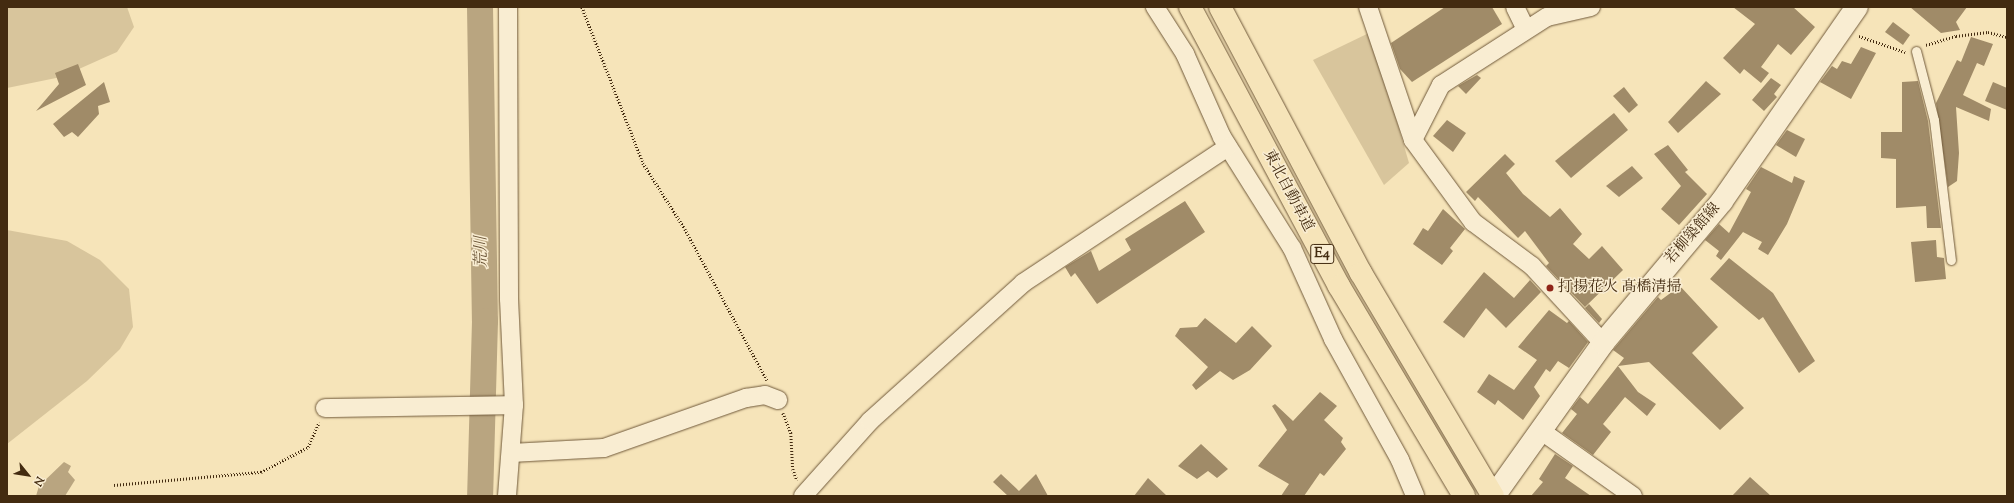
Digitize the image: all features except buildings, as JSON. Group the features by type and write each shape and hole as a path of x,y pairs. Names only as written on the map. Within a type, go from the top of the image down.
{"highway":[{"name":"東北自動車道","path":"1190,7 1339,286 1464,496"},
{"name":"東北自動車道","path":"1220,7 1361,273 1494,496"}],"main road":[{"name":"若柳築館線","path":"1494,496 1516,462 1603,343 1722,200 1857,7"}],"street":[{"path":"507,496 511,452 508,406 508,7"},
{"path":"1155,7 1185,54 1228,147 1292,248 1333,339 1400,460 1415,496"},
{"path":"1368,7 1413,140 1473,222 1532,266 1603,343"},
{"path":"1515,7 1526,30"},
{"path":"1413,140 1441,85 1547,17 1591,7"},
{"path":"803,496 870,421 1023,283 1228,147"},
{"path":"511,452 604,448 746,398 765,395 778,400"},
{"path":"325,408 508,406"},
{"path":"1540,430 1632,496"}],"lane":[{"path":"1916,51 1934,120 1952,260"}],"path":[{"path":"582,7 643,163 689,236 778,400 791,433 793,469 803,496"},
{"path":"1843,28 1865,39 1911,54 1933,42 1956,36 1988,32 2007,37"},
{"path":"114,485 261,472 308,447 325,408"}],"shaded area":[{"path":"7,7 127,7 134,27 117,52 61,77 7,88"},
{"path":"1371,32 1409,163 1384,185 1313,60"},
{"path":"7,230 67,241 100,260 129,289 133,327 120,349 87,381 7,444"},
{"path":"64,462 71,466 68,472 75,480 65,496 36,496 39,486"}],"waterway":[{"name":"荒川","path":"480,7 485,321 480,496"}],"place":[{"name":"打揚花火 髙橋清掃","path":"1550,288"}]}
